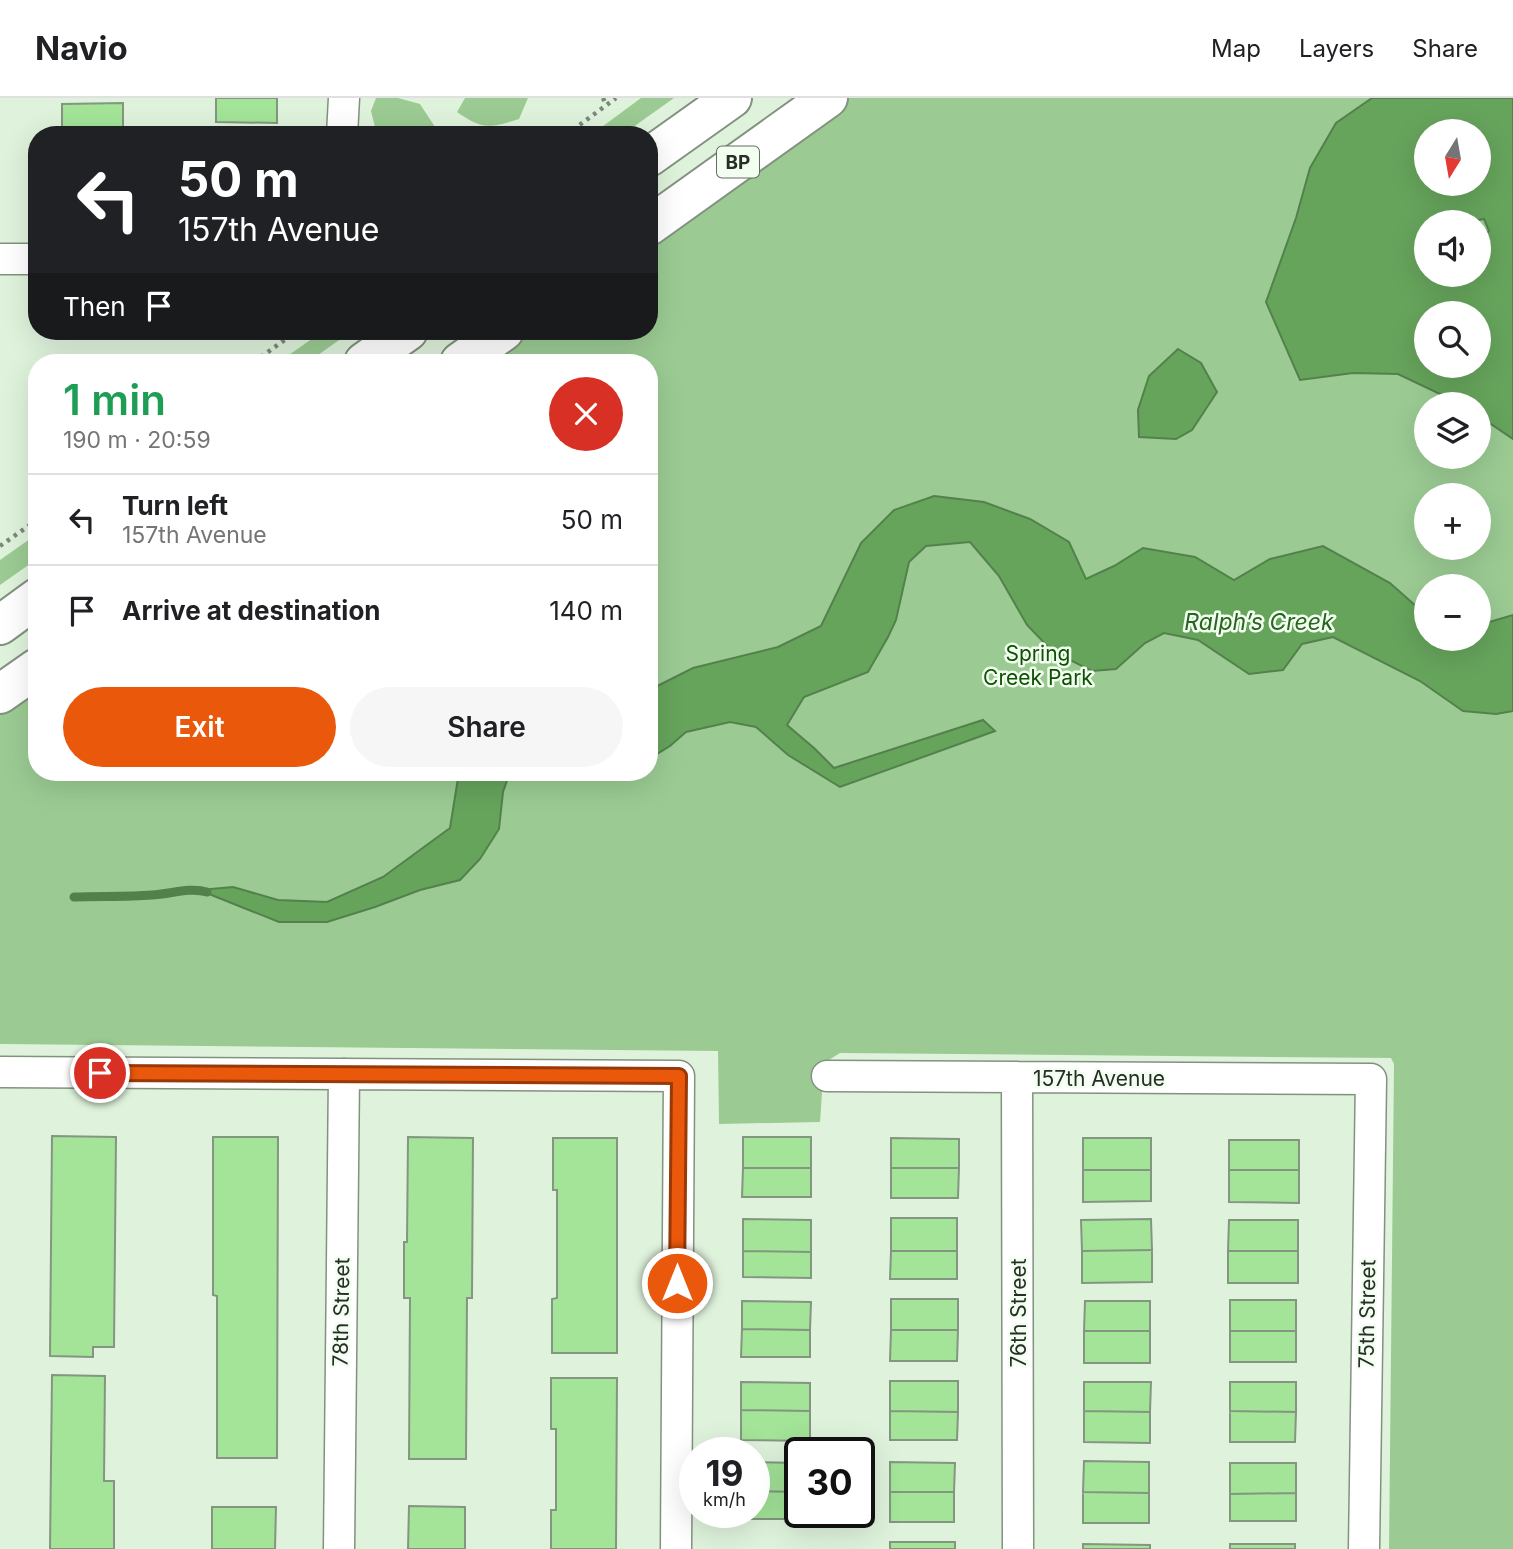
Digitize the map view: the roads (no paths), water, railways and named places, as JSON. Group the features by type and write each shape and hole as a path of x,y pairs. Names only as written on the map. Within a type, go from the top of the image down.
{"highway":[{"name":"BP","path":"658,151 732,98"},
{"name":"BP","path":"658,220 828,98"},
{"path":"375,354 395,340"},
{"path":"471,354 491,340"},
{"path":"0,625 28,605"},
{"path":"0,694 28,674"}],"street":[{"path":"342,126 344,98"},
{"path":"0,260 28,259"},
{"path":"0,1072 679,1076 676,1549"},
{"name":"78th Street","path":"339,1549 344,1074"},
{"name":"157th Avenue","path":"827,1076 1371,1079"},
{"name":"76th Street","path":"1017,1077 1018,1549"},
{"name":"75th Street","path":"1364,1549 1371,1079"}],"water":[{"path":"1372,98 1513,98 1513,439 1491,424 1491,392 1436,392 1398,374 1353,373 1300,380 1266,302 1296,218 1310,168 1336,123"},
{"path":"1178,349 1201,363 1217,392 1192,430 1176,439 1139,437 1138,410 1149,376"},
{"name":"Ralph’s Creek","path":"934,496 984,502 1030,519 1069,542 1086,579 1143,548 1195,557 1234,580 1270,559 1323,546 1390,583 1414,604 1414,651 1491,651 1491,621 1513,615 1513,711 1496,714 1463,711 1420,681 1333,637 1302,644 1283,670 1249,674 1198,640 1164,633 1145,643 1116,669 1092,671 1052,651 1027,625 999,576 970,542 926,546 909,562 896,620 868,672 804,697 787,725 834,768 983,720 995,731 840,787 788,755 756,727 730,722 686,732 658,753 658,686 693,668 778,647 821,626 861,543 894,510"},
{"path":"458,781 507,781 499,829 480,859 460,880 420,890 327,922 279,922 199,890 233,887 278,900 327,902 383,877 450,828"}],"waterway":[{"name":"Ralph’s Creek","path":"74,897 142,896 194,890 207,892"}],"park label":[{"name":"Spring Creek Park","path":"1038,665"}]}
